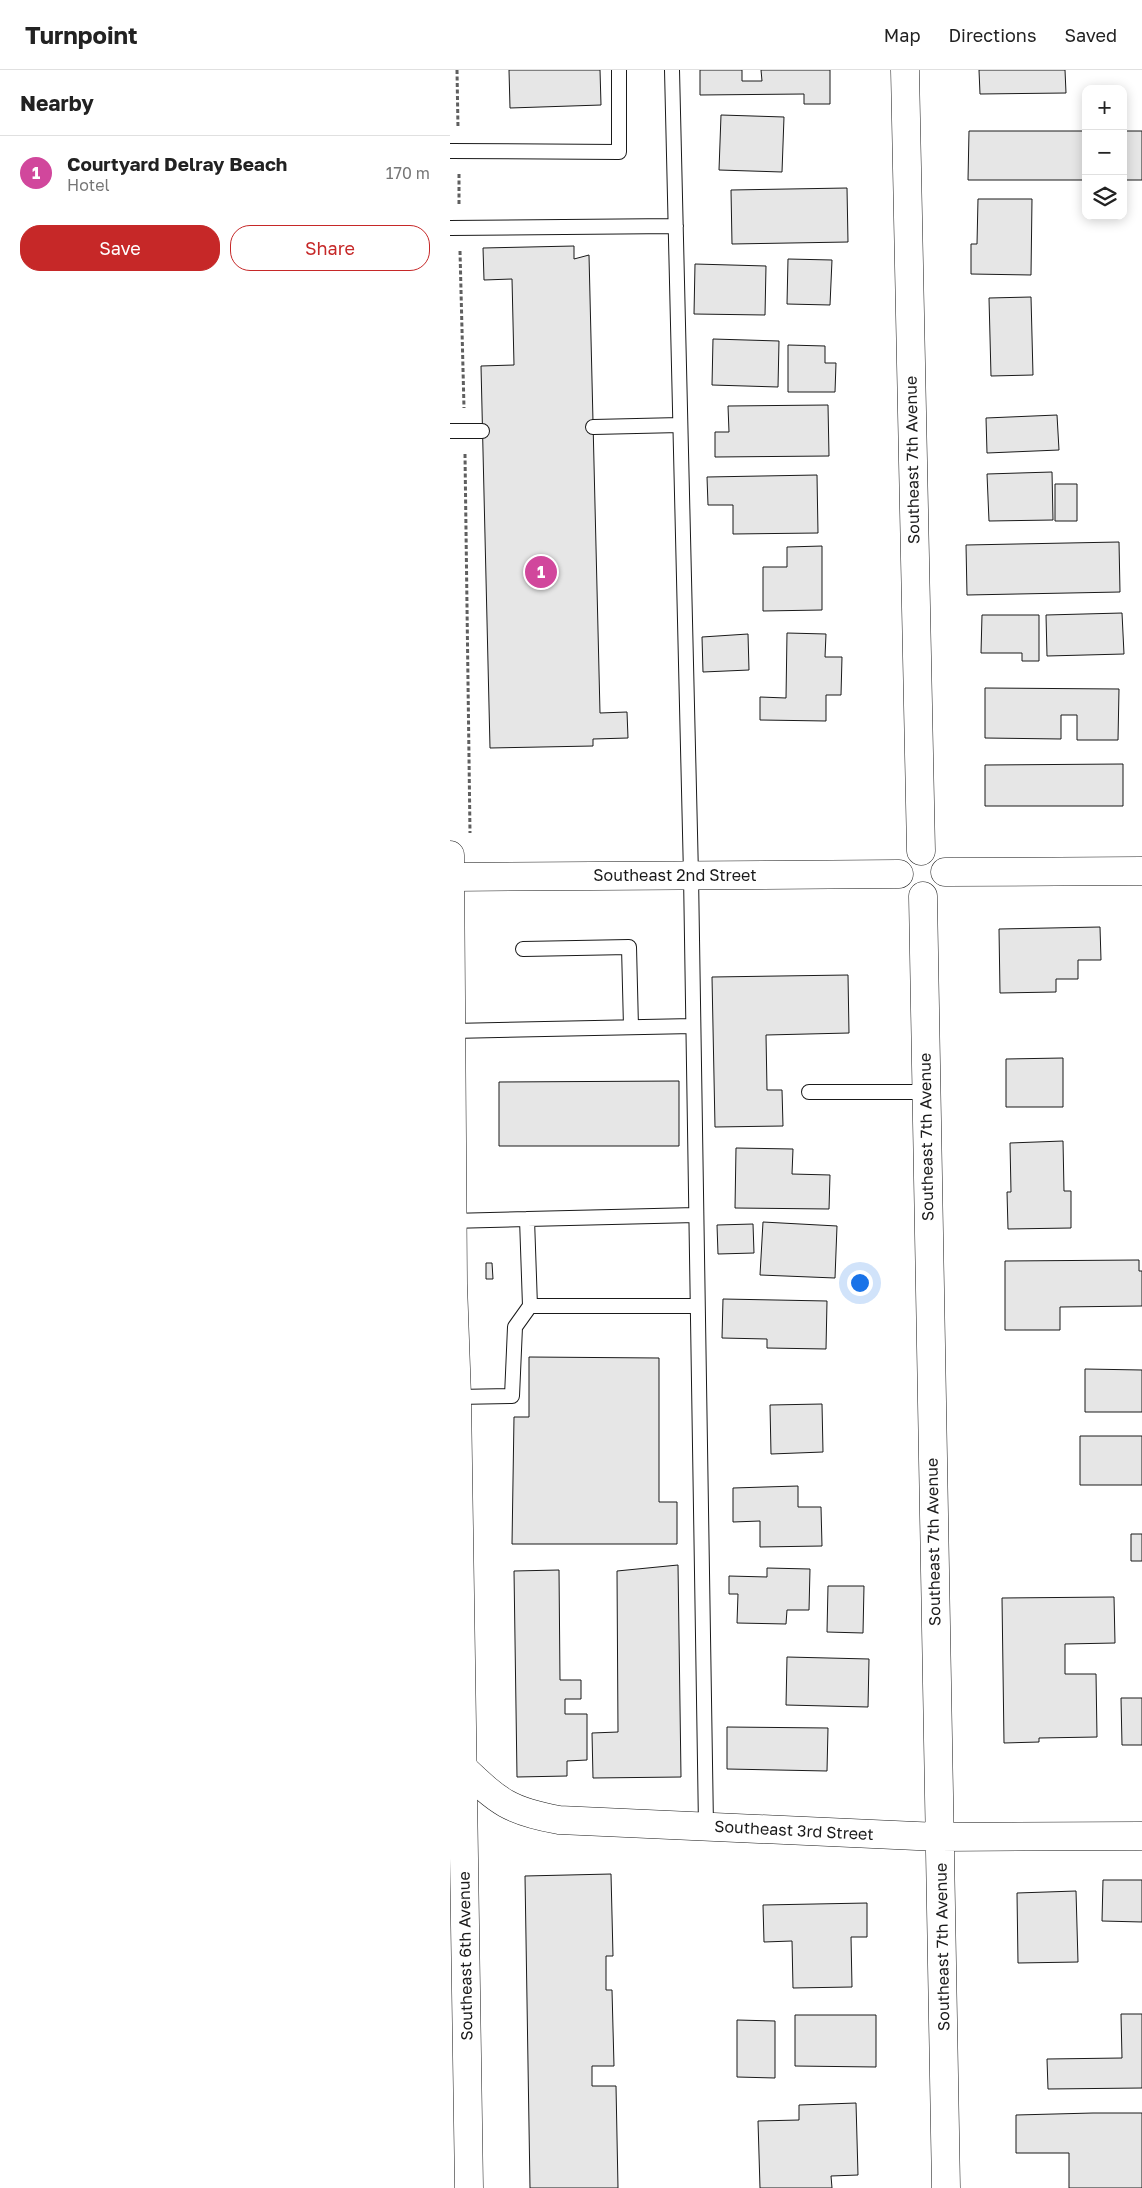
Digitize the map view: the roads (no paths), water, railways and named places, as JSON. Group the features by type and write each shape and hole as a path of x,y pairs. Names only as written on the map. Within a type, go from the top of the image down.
{"street":[{"name":"Southeast 7th Avenue","path":"905,70 921,851"},
{"path":"921,851 935,854 944,865 945,872 942,886 923,896 909,892 904,887 899,874 908,855 921,851"},
{"name":"Southeast 6th Avenue","path":"450,854 452,1284 457,1397 454,1499 456,1639 463,1768 457,1826 469,2188"},
{"path":"945,872 1142,871"},
{"name":"Southeast 2nd Street","path":"450,877 899,874"},
{"name":"Southeast 7th Avenue","path":"923,896 946,2188"},
{"name":"Southeast 3rd Street","path":"463,1768 495,1798 514,1810 534,1816 559,1820 939,1837 1142,1836"}],"lane":[{"path":"450,151 619,152 619,70"},
{"path":"672,70 691,875 706,1826"},
{"path":"450,228 676,226"},
{"path":"593,427 680,425"},
{"path":"450,431 482,431"},
{"path":"523,949 629,947 630,1027"},
{"path":"452,1031 693,1026"},
{"path":"809,1092 925,1092"},
{"path":"452,1221 696,1215"},
{"path":"457,1397 512,1396 515,1327 530,1306 527,1219"},
{"path":"530,1306 697,1306"}],"place":[{"name":"Courtyard Delray Beach","path":"541,572"}]}
